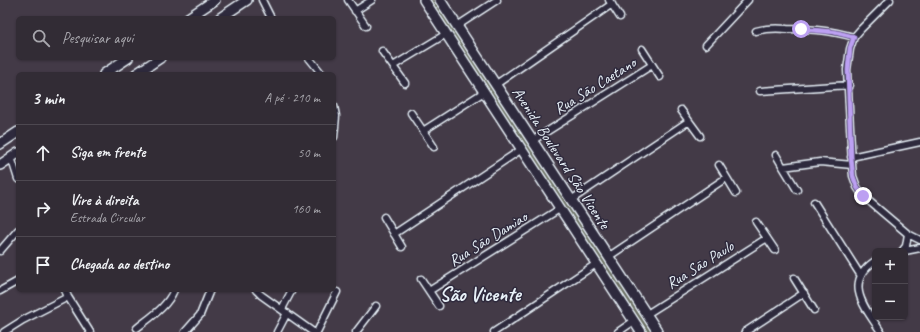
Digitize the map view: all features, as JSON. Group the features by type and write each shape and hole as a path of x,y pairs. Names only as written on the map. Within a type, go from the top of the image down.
{"street":[{"path":"191,16 215,0"},
{"path":"223,16 247,0"},
{"path":"262,0 270,16"},
{"path":"348,0 366,26"},
{"path":"355,11 372,0"},
{"name":"Avenida Boulevard São Vicente","path":"424,0 641,332"},
{"name":"Avenida Boulevard São Vicente","path":"440,0 658,332"},
{"path":"457,26 497,0"},
{"path":"706,45 748,0"},
{"path":"890,0 854,37 850,48 848,60 853,176 857,187 872,205 908,234 920,240"},
{"path":"495,85 611,2 620,17"},
{"path":"756,31 768,28 815,29 854,37"},
{"path":"393,66 446,34"},
{"path":"642,49 660,77"},
{"path":"382,51 405,83"},
{"path":"107,72 125,60"},
{"path":"140,72 157,60"},
{"path":"311,60 320,72"},
{"name":"Rua Sāo Caetano","path":"532,141 652,65"},
{"path":"760,91 849,86"},
{"path":"423,131 484,92"},
{"path":"681,110 700,136"},
{"path":"411,113 434,147"},
{"path":"571,200 689,121"},
{"path":"0,144 16,133"},
{"path":"851,157 920,142"},
{"path":"394,234 522,149"},
{"path":"0,165 15,155"},
{"path":"776,156 797,190"},
{"path":"783,167 820,162 852,165"},
{"path":"719,166 736,192"},
{"path":"608,257 726,178"},
{"path":"814,202 861,276"},
{"name":"Rua Sāo Damiao","path":"429,291 560,208"},
{"path":"384,217 402,247"},
{"path":"756,222 775,250"},
{"path":"0,251 16,232"},
{"path":"905,248 908,234"},
{"name":"Rua Sāo Paulo","path":"647,314 767,238"},
{"path":"908,250 920,248"},
{"path":"872,263 861,276 859,289 862,302 879,331"},
{"path":"494,332 596,264"},
{"path":"794,278 814,310"},
{"path":"421,279 439,306"},
{"path":"0,291 16,282"},
{"path":"66,292 88,331"},
{"path":"137,328 164,306 173,292"},
{"path":"186,332 200,314 206,303 209,292"},
{"path":"258,292 313,332"},
{"path":"277,332 291,292"},
{"path":"317,332 337,292"},
{"path":"745,332 804,294"},
{"path":"4,332 23,320 68,297"},
{"path":"356,332 376,306"},
{"path":"618,332 634,321"}],"green space":[{"path":"426,0 436,0 656,332 642,332"}],"district":[{"name":"São Vicente","path":"480,294"}],"route":[{"path":"801,29 815,29 854,37 848,60 851,157 853,176 857,187 863,196"}]}
